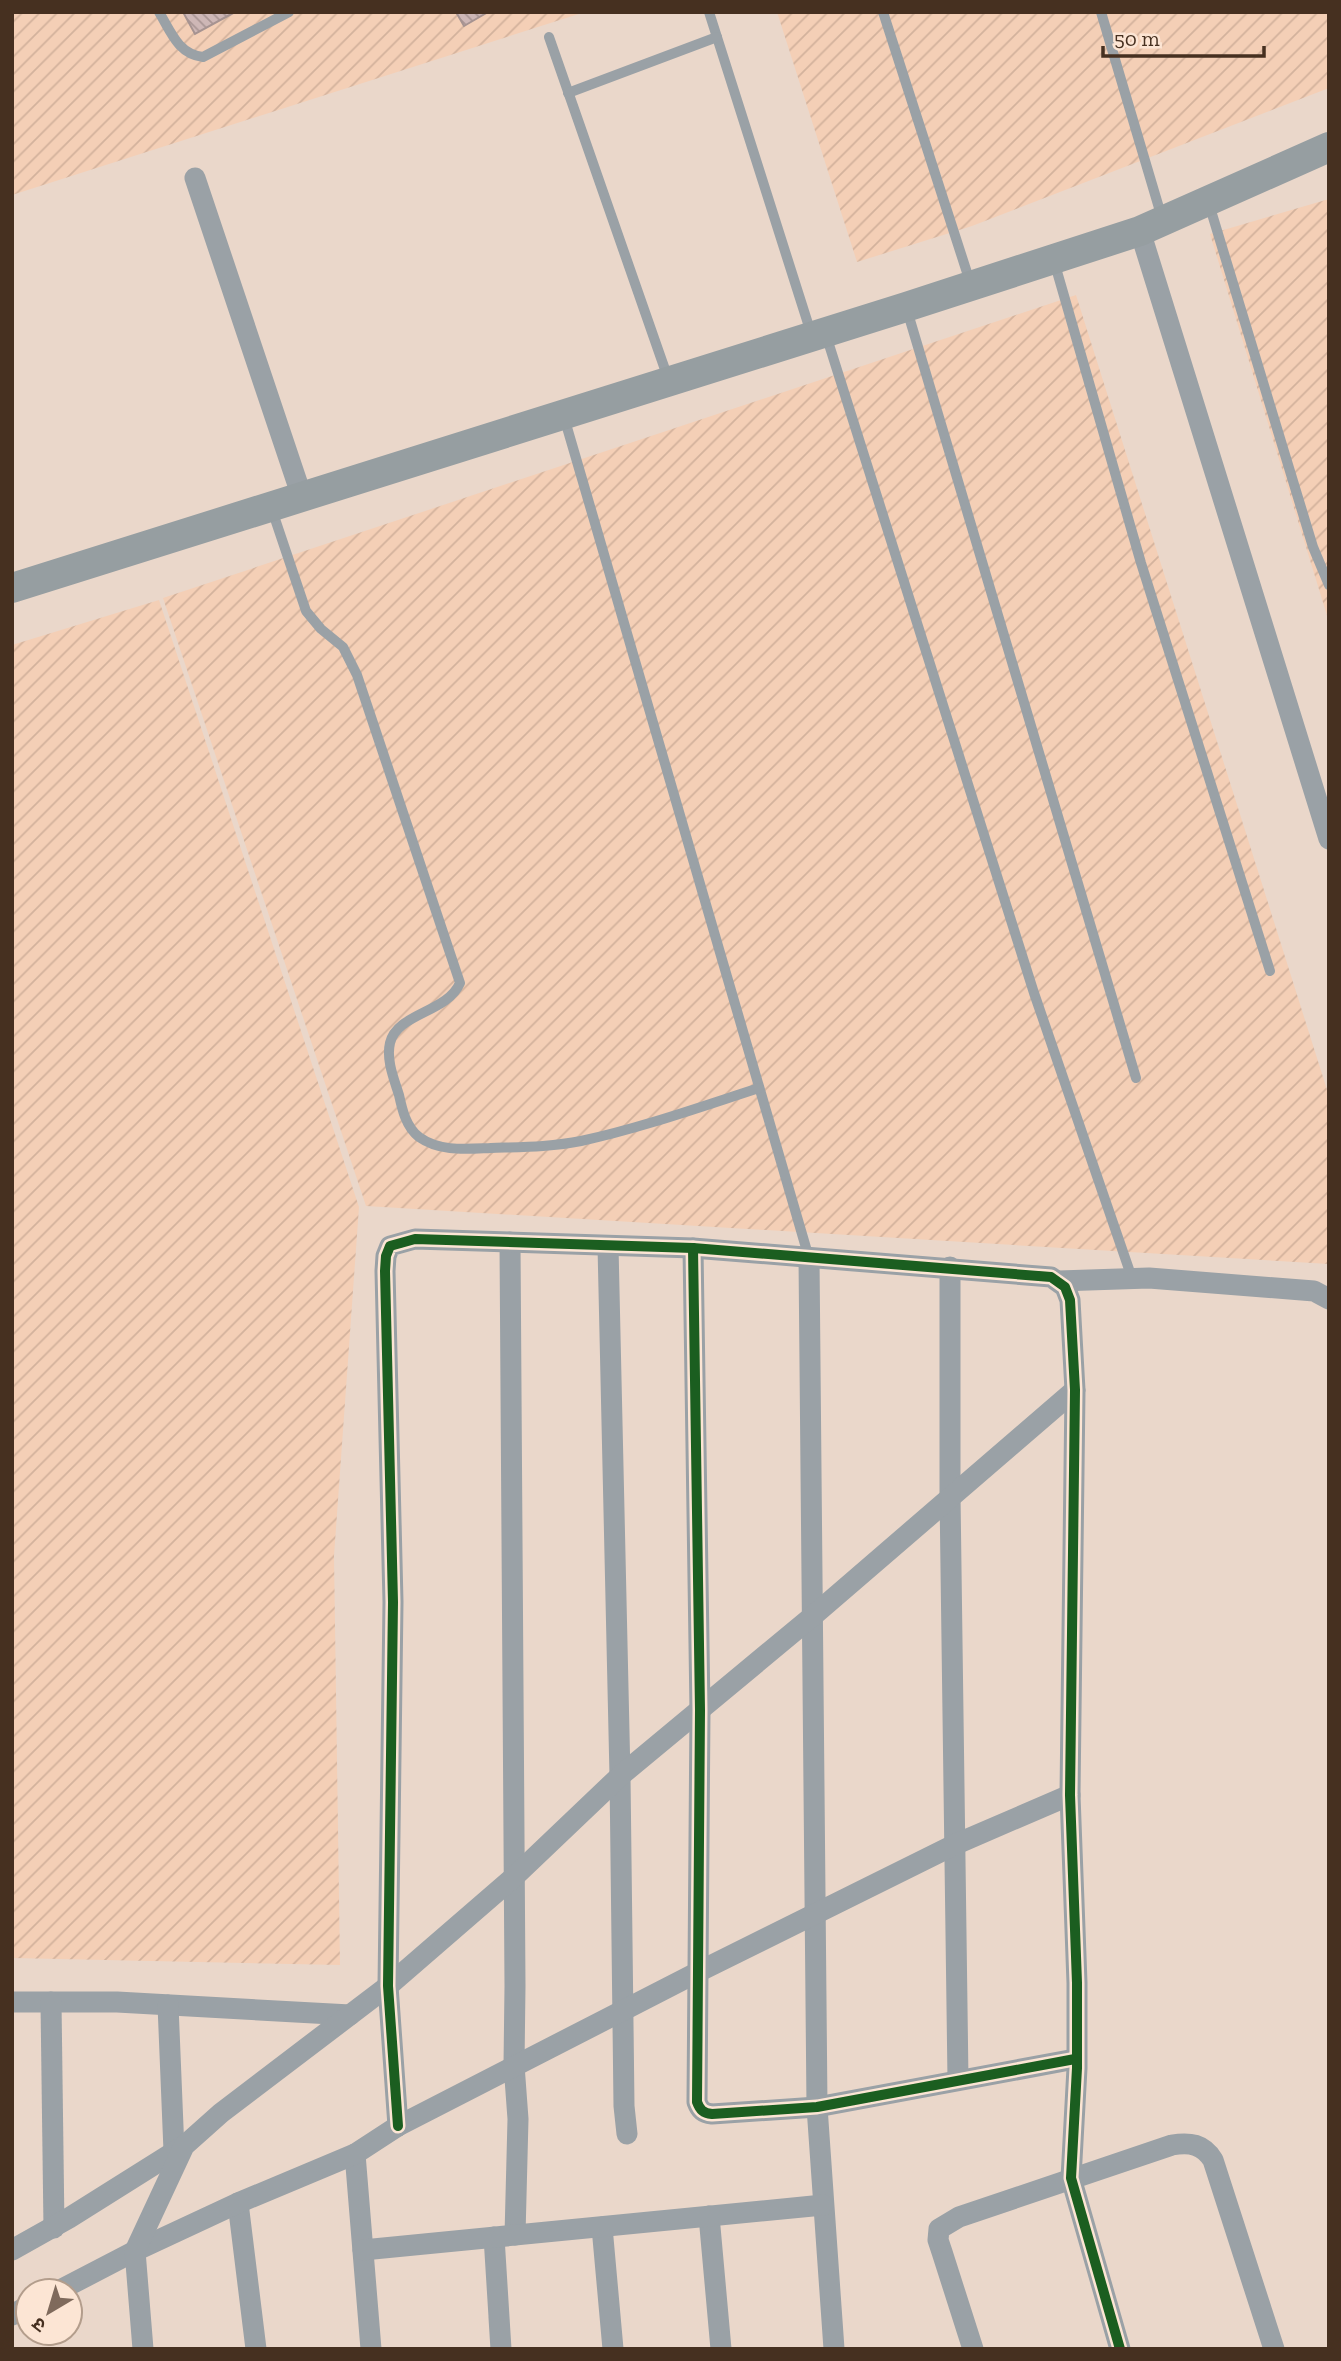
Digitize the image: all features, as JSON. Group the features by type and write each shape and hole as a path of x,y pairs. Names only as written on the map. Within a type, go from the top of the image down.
{"main road":[{"path":"12,588 906,307 1152,226 1329,147"}],"street":[{"path":"195,178 302,496"},
{"path":"1152,226 1329,839"},
{"path":"398,2126 388,1986 393,1602 386,1256 390,1246 415,1239 693,1248 1043,1275 1059,1281 1132,1278 1314,1291 1329,1299"},
{"path":"501,2349 504,2236 518,2119 514,2065 510,1242"},
{"path":"608,1246 620,1776 624,2106 627,2134"},
{"path":"693,1248 700,1710 697,2102 700,2109 712,2114 817,2107 1075,2059"},
{"path":"809,1258 817,2107 834,2349"},
{"path":"950,1267 950,1495 958,2080"},
{"path":"1059,1281 1065,1287 1070,1300 1075,1390 1070,1795 1077,1983 1071,2178 1120,2349"},
{"path":"12,2250 54,2228 179,2148 220,2113 388,1986 514,1877 620,1776 814,1615 1075,1390"},
{"path":"84,2277 238,2203 355,2154 398,2126 698,1972 954,1845 1070,1795"},
{"path":"12,2002 168,2005 350,2015"},
{"path":"51,2002 54,2228"},
{"path":"143,2349 135,2251 179,2148 168,2005"},
{"path":"973,2349 942,2252 939,2229 959,2217 1071,2178 1172,2145 1188,2143 1199,2146 1209,2153 1213,2160 1275,2349"},
{"path":"355,2154 371,2349"},
{"path":"238,2203 256,2349"},
{"path":"363,2250 823,2204"},
{"path":"709,2216 721,2349"},
{"path":"602,2227 613,2349"}],"lane":[{"path":"159,12 181,48 192,56 203,57 289,12"},
{"path":"709,12 819,334 1034,993 1132,1278"},
{"path":"883,12 971,285"},
{"path":"1101,12 1152,226"},
{"path":"549,37 669,381"},
{"path":"568,93 717,37"},
{"path":"1208,201 1313,547 1329,585"},
{"path":"1053,259 1141,563 1270,971"},
{"path":"906,307 1136,1078"},
{"path":"563,415 809,1258"},
{"path":"270,507 306,611 321,629 342,647 357,675 460,983 455,994 400,1027 390,1039 388,1054 408,1125 417,1135 431,1143 452,1149 579,1142 653,1122 759,1088"}],"shaded area":[{"path":"12,12 585,12 12,195"},
{"path":"777,12 1329,12 1329,88 972,226 857,262"},
{"path":"1329,199 1329,622 1210,234"},
{"path":"1076,295 1329,1096 1329,1264 366,1206 163,598"},
{"path":"159,600 359,1207 334,1556 340,1965 12,1958 12,645"}],"building":[{"path":"183,12 235,12 195,34"},
{"path":"456,12 488,12 464,26"}],"cycle path":[{"path":"398,2126 388,1986 393,1602 385,1271 390,1246 415,1239 693,1248 1051,1277 1065,1287 1070,1300 1075,1390 1070,1795 1077,1983 1077,2068 1071,2178 1120,2349"},
{"path":"693,1248 700,1710 698,2105 704,2112 712,2114 817,2107 1075,2059"}]}
